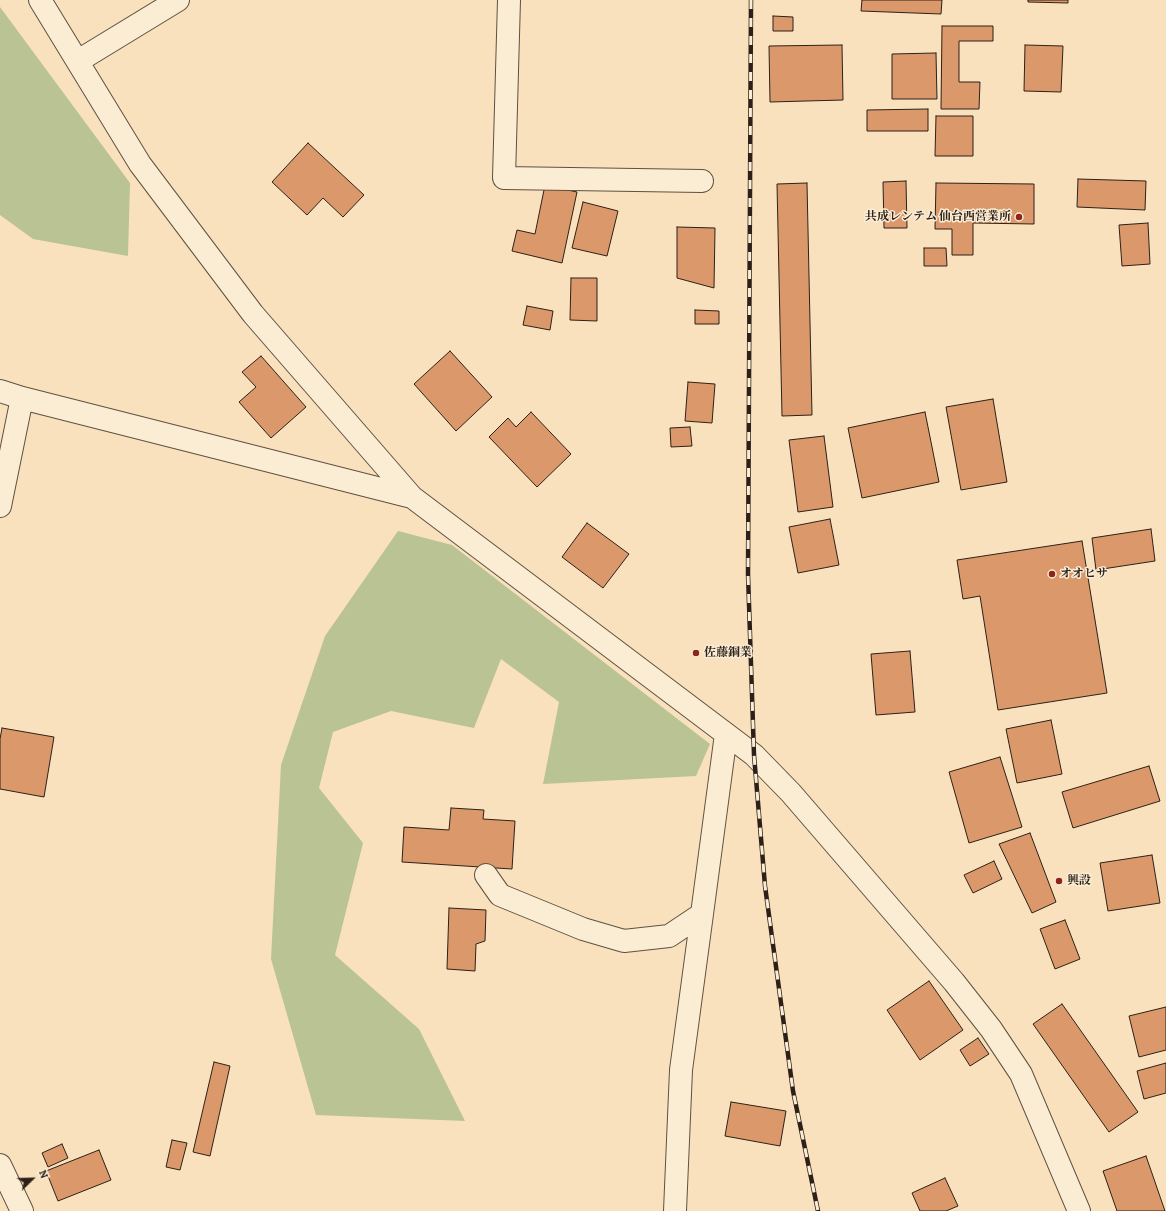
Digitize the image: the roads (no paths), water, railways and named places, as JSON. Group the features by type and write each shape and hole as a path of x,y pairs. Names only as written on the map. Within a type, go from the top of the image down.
{"street":[{"path":"40,0 140,164 253,314 412,497 754,755 792,793 954,982 991,1029 1020,1074 1079,1211"},
{"path":"78,61 178,0"},
{"path":"509,0 504,178 702,181"},
{"path":"0,391 22,398 412,497"},
{"path":"0,506 22,398"},
{"path":"675,1211 681,1070 726,734"},
{"path":"486,875 500,895 583,929 624,941 669,936 702,914"},
{"path":"0,1165 22,1211"}],"railway":[{"path":"751,0 748,574 754,755 765,886 793,1091 818,1211"}],"place":[{"name":"共成レンテム 仙台西営業所","path":"1019,217"},
{"name":"オオヒサ","path":"1052,574"},
{"name":"佐藤鋼業","path":"696,653"},
{"name":"興設","path":"1059,881"}]}
